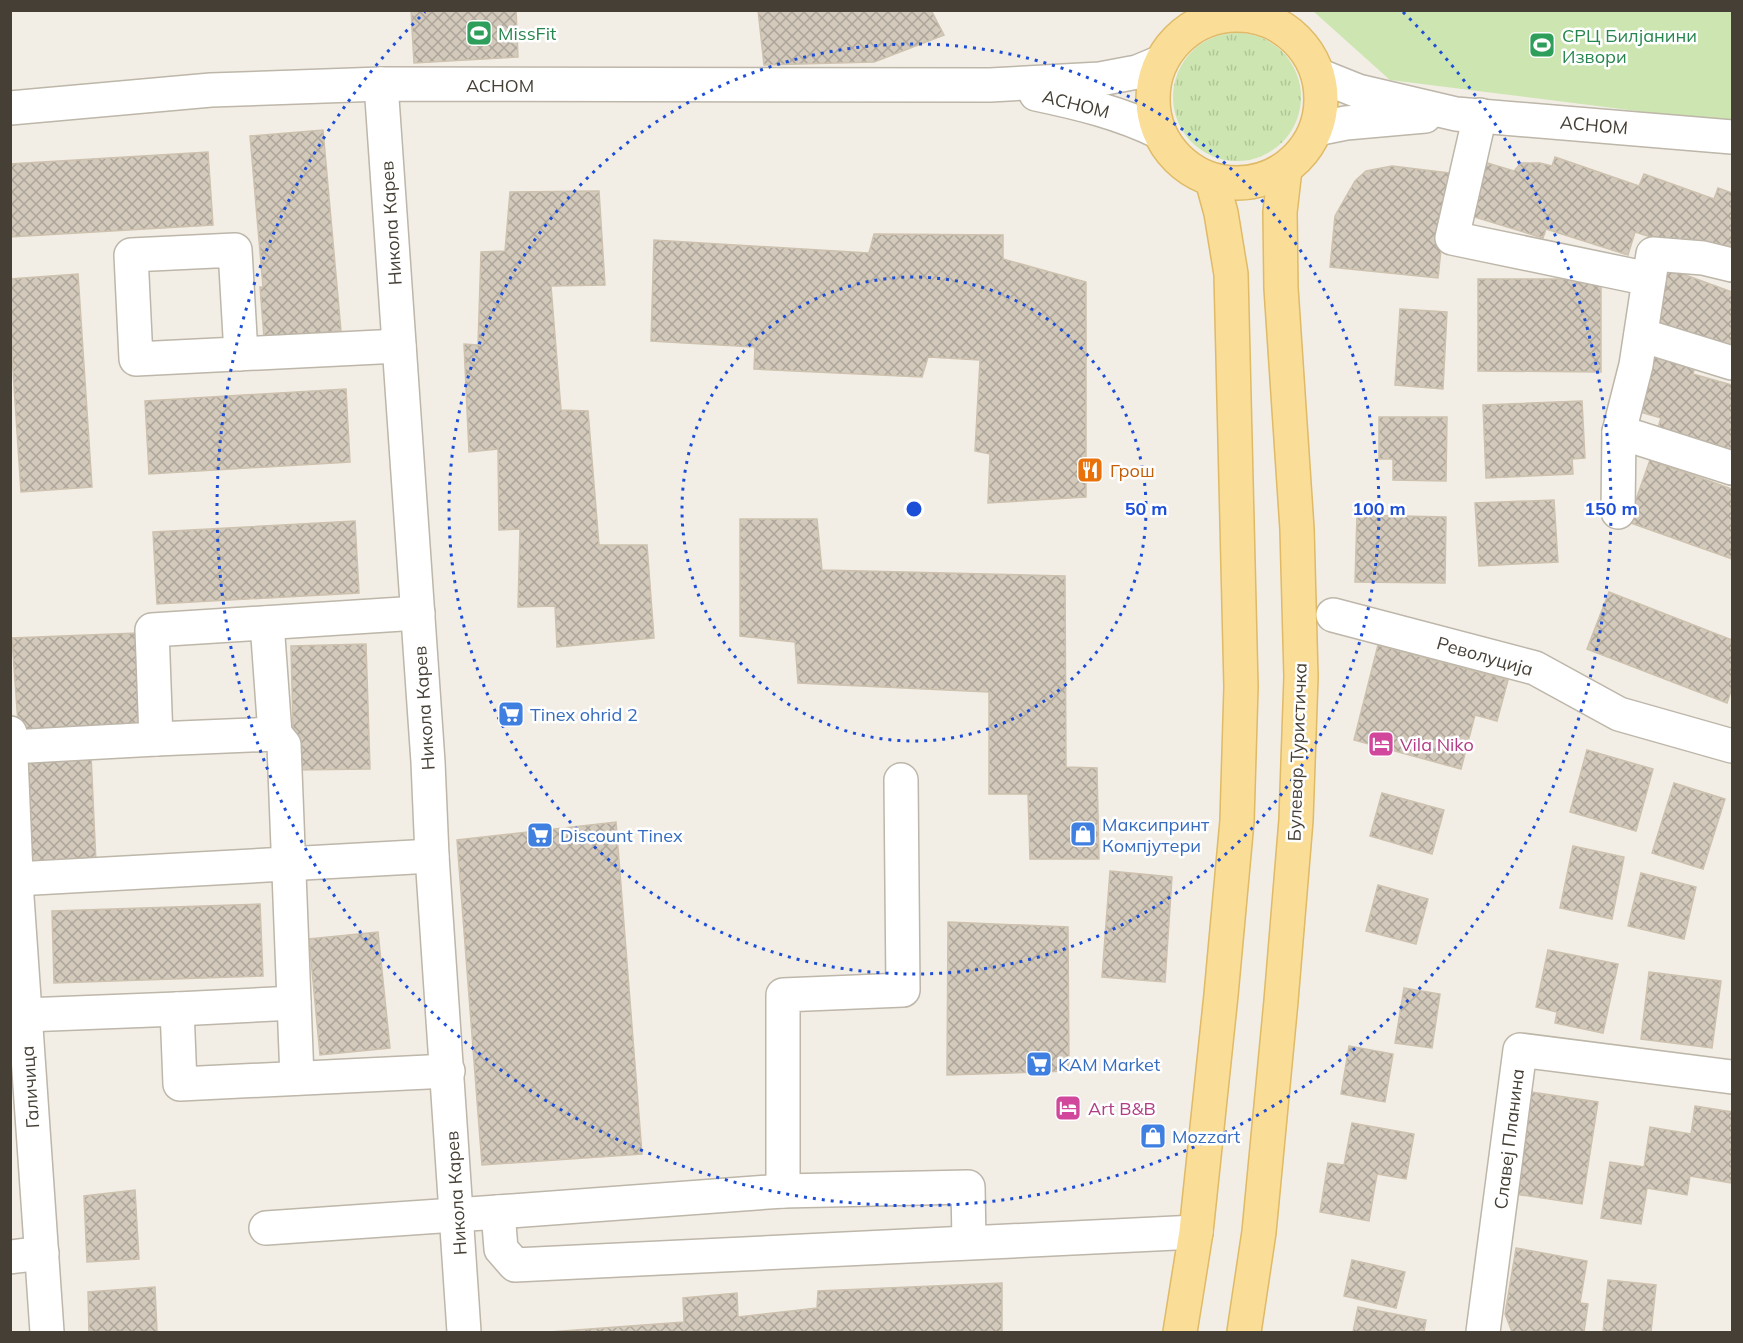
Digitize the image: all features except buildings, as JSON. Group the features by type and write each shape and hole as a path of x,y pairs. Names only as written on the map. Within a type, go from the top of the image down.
{"main road":[{"path":"1243,15 1267,16 1290,33 1307,52 1318,75 1322,102 1316,129 1304,152 1285,169 1262,180 1237,184 1212,180 1190,170 1172,153 1159,132 1153,109 1153,85 1161,62 1193,19 1243,15"},
{"name":"Булевар Туристичка","path":"1244,1332 1258,1232 1296,820 1301,677 1297,529 1281,288 1280,212 1285,169"},
{"path":"1179,1332 1196,1232 1221,995 1237,821 1241,687 1231,274 1221,213 1212,180"}],"street":[{"name":"АСНОМ","path":"10,108 211,90 381,84 990,85 1100,79 1137,72 1161,62"},
{"name":"АСНОМ","path":"1318,75 1358,91 1468,114 1732,138"},
{"name":"Никола Карев","path":"381,84 464,1332"},
{"name":"АСНОМ","path":"990,85 1082,104 1131,118 1159,132"},
{"name":"АСНОМ","path":"1316,129 1346,123 1468,114"},
{"path":"1468,114 1452,238 1649,279"},
{"path":"241,354 235,250 131,255 136,359 241,354 399,346"},
{"path":"1618,512 1619,432 1636,365 1653,254 1703,258 1732,265"},
{"path":"1641,336 1732,363"},
{"path":"1619,432 1732,468"},
{"path":"156,739 152,630 418,614"},
{"name":"Револуција","path":"1333,615 1535,668 1619,714 1732,746"},
{"path":"267,623 275,734 284,744 297,1078"},
{"name":"Галичица","path":"10,733 15,891 25,1015 22,1137 26,1255 47,1332"},
{"path":"11,747 275,734"},
{"path":"783,1191 783,995 903,990 901,780"},
{"path":"15,891 288,864 432,856"},
{"path":"25,1015 294,1003"},
{"path":"177,1009 180,1084 448,1071"},
{"name":"Славеј Планина","path":"1483,1332 1520,1050 1732,1077"},
{"path":"266,1228 783,1191 968,1187 969,1242"},
{"path":"498,1212 501,1249 515,1265 1196,1232"}],"green space":[{"name":"СРЦ Билјанини Извори","path":"1313,11 1732,11 1732,123 1390,80"},
{"path":"1237,33 1261,38 1282,52 1296,73 1301,97 1296,121 1282,142 1261,156 1237,161 1213,156 1192,142 1178,121 1173,97 1178,73 1192,52 1213,38"}],"place":[{"name":"MissFit","path":"479,33"},
{"name":"СРЦ Билјанини Извори","path":"1542,45"},
{"name":"Грош","path":"1090,470"},
{"name":"Tinex ohrid 2","path":"511,714"},
{"name":"Vila Niko","path":"1381,744"},
{"name":"Максипринт Компјутери","path":"1083,834"},
{"name":"Discount Tinex","path":"540,835"},
{"name":"KAM Market","path":"1039,1064"},
{"name":"Art B&B","path":"1068,1108"},
{"name":"Mozzart","path":"1153,1136"}]}
